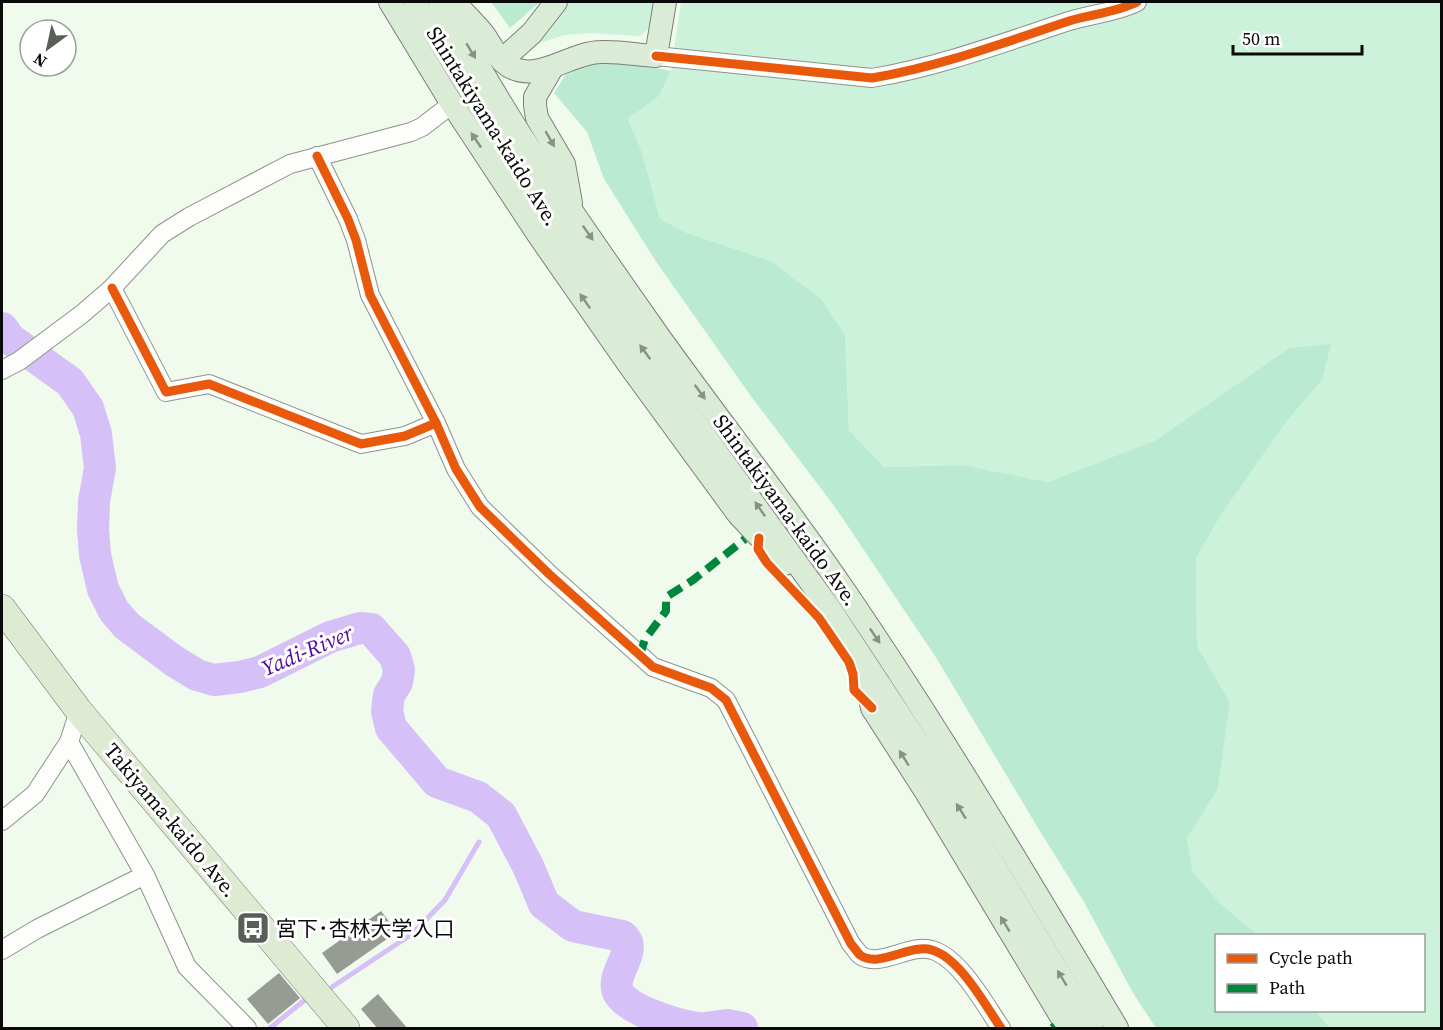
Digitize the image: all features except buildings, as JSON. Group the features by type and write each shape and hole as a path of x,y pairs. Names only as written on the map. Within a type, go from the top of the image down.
{"highway":[{"name":"Takiyama-kaido Ave.","path":"2,608 79,711 346,1029"}],"main road":[{"path":"390,2 455,100 539,236 616,346 738,514 830,609"},
{"name":"Shintakiyama-kaido Ave.","path":"415,2 544,209 634,338 830,609 861,656 940,776 1092,1029"},
{"name":"Shintakiyama-kaido Ave.","path":"440,2 520,133 572,210 661,339 844,590 884,650 1118,1029"},
{"path":"454,2 484,35 498,57 519,71 552,68 574,57 599,52 656,56 665,2"},
{"path":"512,51 532,33 556,2"},
{"path":"552,68 535,97 535,105 537,118 564,164 572,210"},
{"path":"861,656 872,708 926,792 1068,1029"}],"street":[{"path":"656,56 872,78 899,74 1012,41 1069,21 1104,14 1137,2"},
{"path":"2,370 19,361 40,343 82,314 112,288 162,234 180,222 290,164 411,132 455,100"},
{"path":"317,156 352,230 370,295 436,423 456,469 480,507 549,574 653,667 711,688 726,700 851,944 860,955 870,959 918,948 932,949 946,957 962,972 1001,1029"},
{"path":"112,288 165,392 209,384 361,444 405,436 436,423"},
{"path":"2,822 35,794 69,742 79,711"},
{"path":"69,742 145,875 187,967 247,1029"},
{"path":"2,950 37,928 145,875"}],"green space":[{"path":"491,2 540,2 510,28"},
{"path":"566,2 657,2 653,25 640,36 587,33 565,35 535,44"},
{"path":"681,2 1441,2 1441,1028 1331,1028 1316,1012 1425,1012 1425,934 1257,934 1220,903 1191,871 1187,839 1218,789 1230,702 1197,646 1196,558 1221,515 1287,421 1322,380 1289,348 1156,440 1048,482 963,465 884,467 849,430 845,335 689,234 660,219 642,152 628,119 659,96 671,71"},
{"path":"595,62 643,65 671,71 659,96 628,119 642,152 660,219 689,234 770,261 821,299 845,335 849,430 884,467 963,465 1048,482 1156,440 1289,348 1331,344 1322,380 1287,421 1221,515 1196,558 1197,646 1230,702 1218,789 1187,839 1192,871 1220,903 1257,934 1215,934 1215,1012 1316,1012 1331,1028 1156,1028 1133,993 1084,902 937,659 835,507 753,399 657,263 604,179 587,132 554,93 566,74"}],"waterway":[{"name":"Yadi-River","path":"2,328 10,339 70,382 88,408 96,434 100,468 94,501 95,555 103,589 114,611 127,626 174,661 197,675 214,680 260,672 330,637 360,628 371,629 395,656 399,670 397,682 389,695 387,711 391,728 437,782 478,797 501,815 528,866 544,904 573,926 622,936 628,948 617,985 618,992 623,999 654,1016 698,1028"},
{"path":"332,987 412,934 445,900 479,842"},
{"path":"270,1028 306,999"},
{"name":"Yadi-River","path":"705,1028 727,1025 742,1028"}],"marked path":[{"path":"640,655 645,639 666,611 666,597 693,580 745,539"}],"cycle path":[{"path":"656,56 872,78 946,61 1066,22 1120,9 1137,2"},
{"path":"317,156 348,219 356,240 370,295 436,423 456,469 480,507 549,574 653,667 711,688 726,700 851,944 860,955 868,959 876,959 923,949 942,955 952,962 971,983 1001,1028"},
{"path":"112,288 166,392 209,384 361,444 405,436 436,423"},
{"path":"759,538 758,549 767,563 819,618 849,662 853,674 854,690 872,708"}],"place":[{"name":"宮下･杏林大学入口","path":"253,928"}]}
